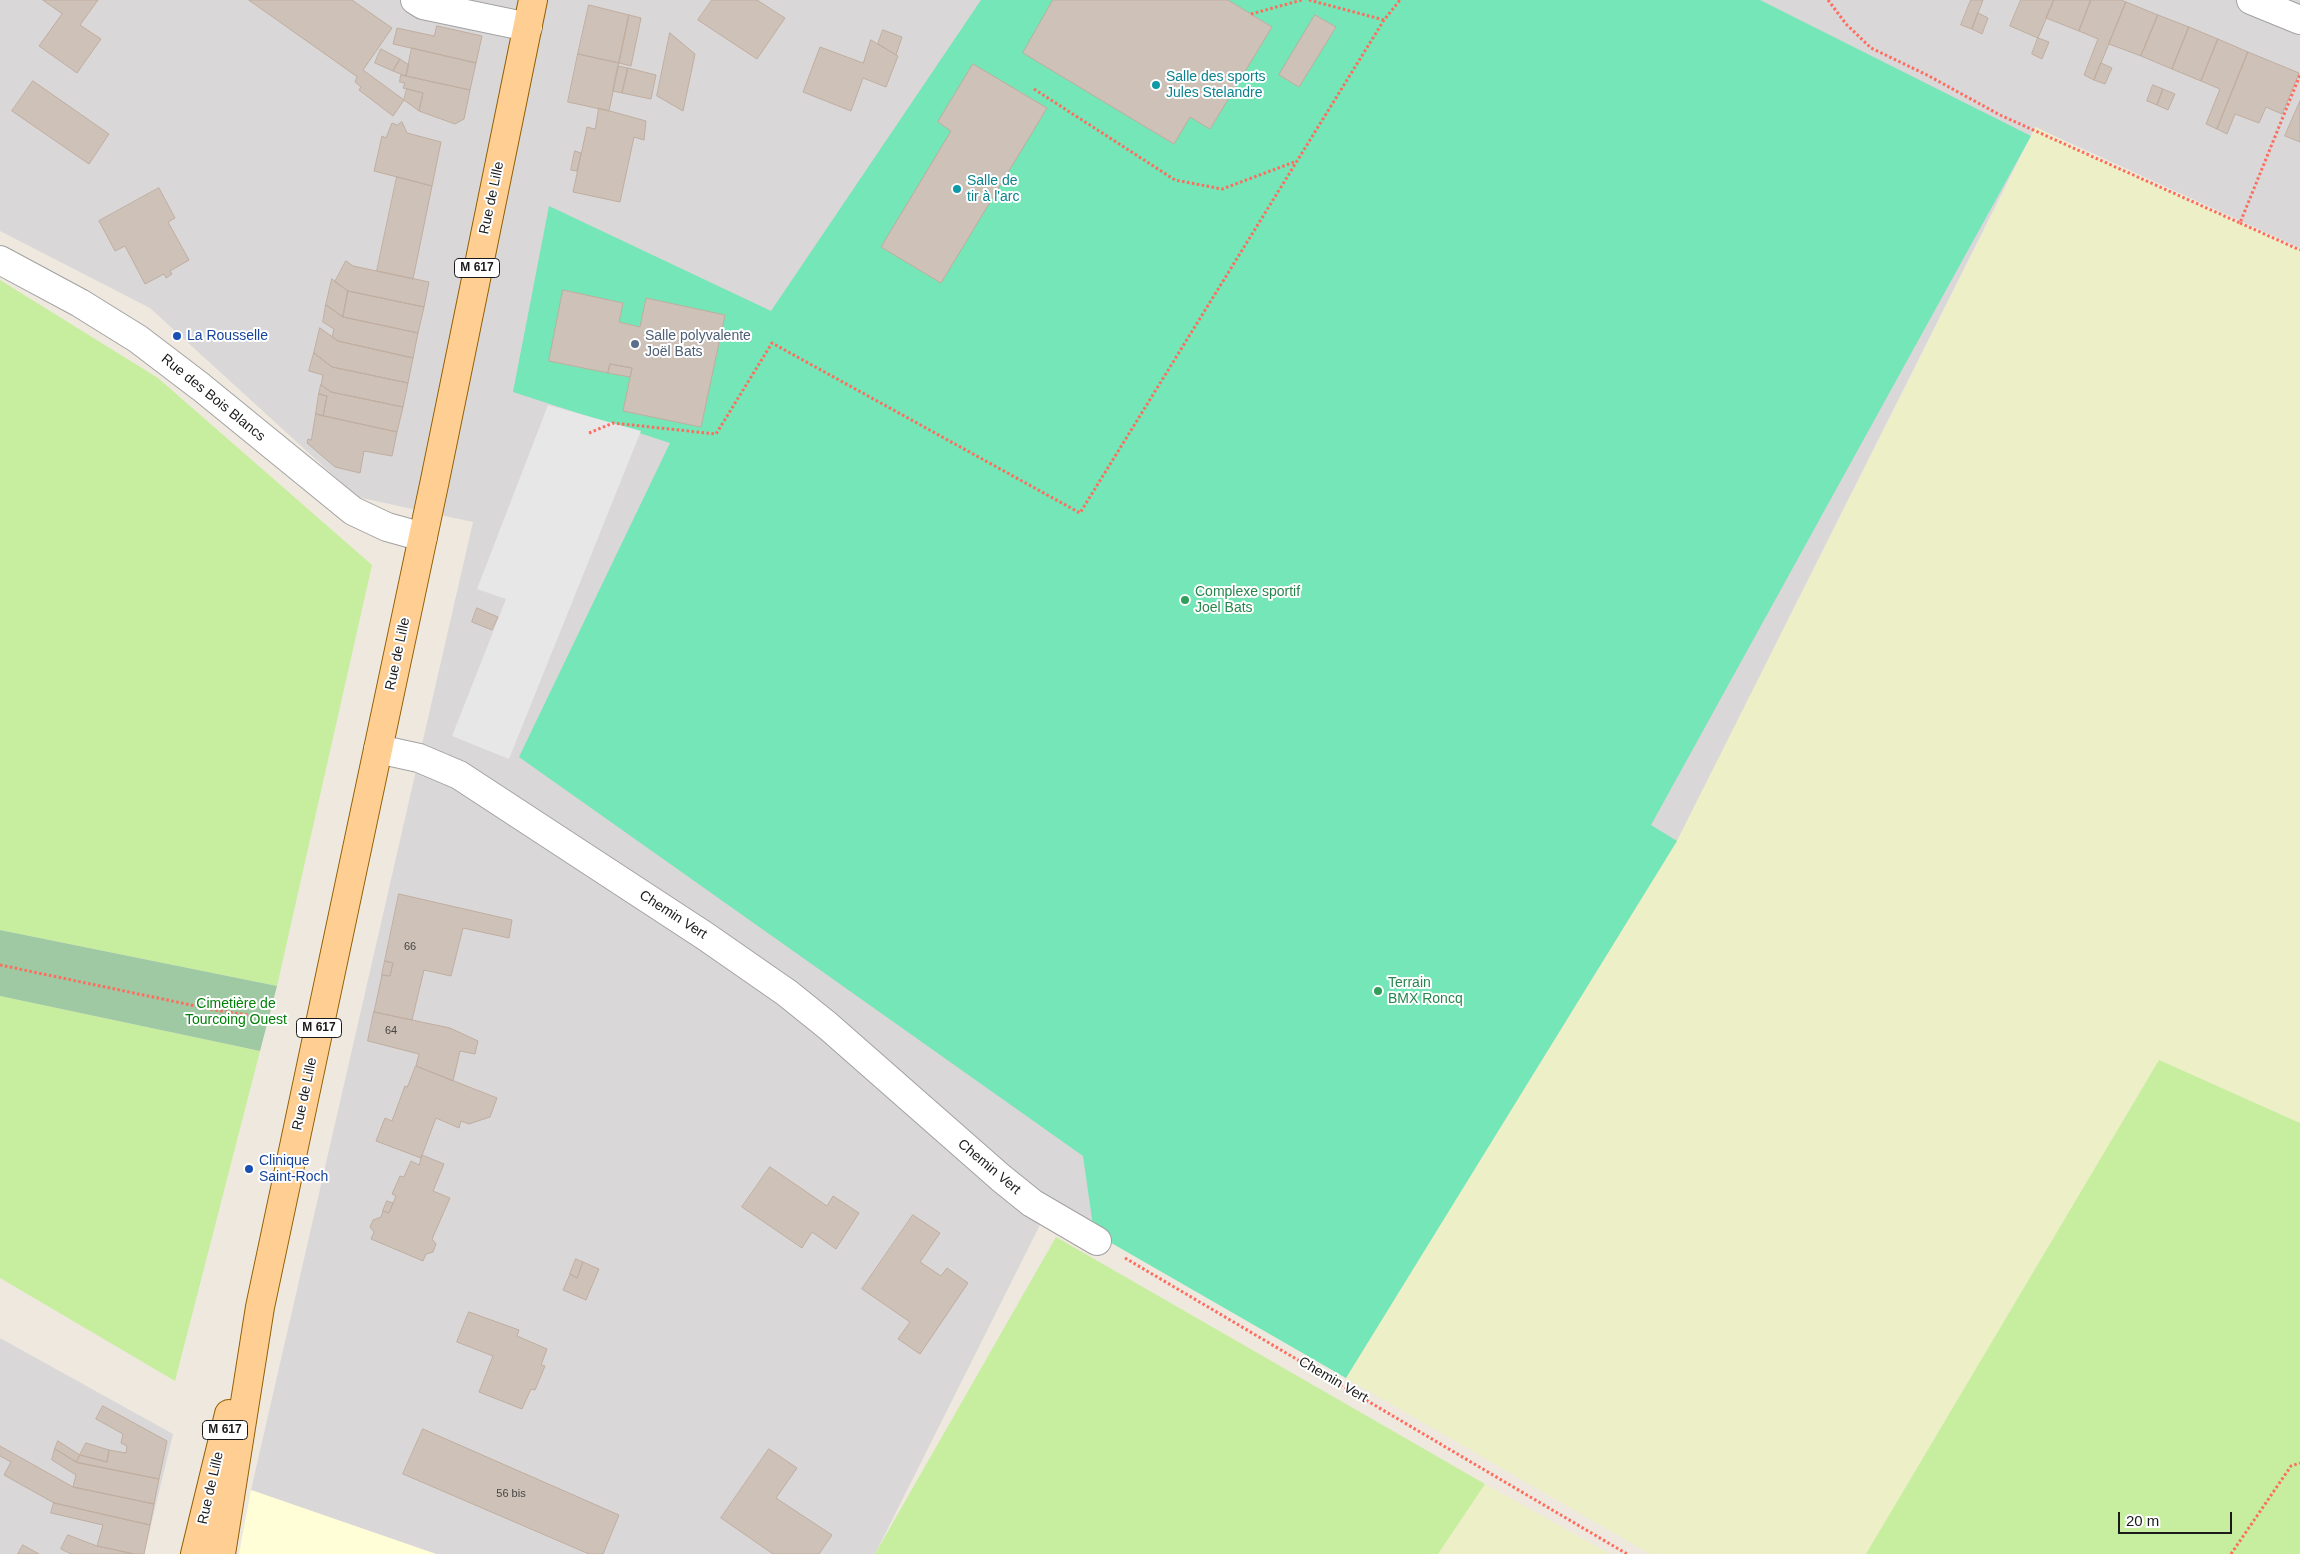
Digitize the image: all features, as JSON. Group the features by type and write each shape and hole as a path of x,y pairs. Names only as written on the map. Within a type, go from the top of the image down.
{"main road":[{"name":"Rue de Lille","path":"221,1554 260,1307 423,537 533,0"},
{"name":"Rue de Lille","path":"195,1554 229,1412 260,1307"}],"street":[{"path":"415,0 423,5 528,27"},
{"path":"2251,0 2300,20"},
{"name":"Rue des Bois Blancs","path":"0,260 80,303 138,339 182,372 353,511 387,527 423,537"},
{"name":"Chemin Vert","path":"378,749 419,758 459,775 704,936 787,993 828,1026 970,1152 1032,1203 1097,1241"}],"path":[{"path":"1251,14 1302,0"},
{"path":"1309,0 1384,20"},
{"path":"589,433 613,423 716,434 772,343 1080,513 1384,20 1400,0"},
{"path":"1828,0 1846,24 1871,48 1927,75 2000,115 2300,250"},
{"path":"2240,223 2300,76"},
{"path":"1034,89 1175,180 1222,189 1297,161"},
{"path":"0,965 216,1010 320,1026"},
{"name":"Chemin Vert","path":"1097,1241 1626,1554"},
{"path":"2231,1554 2291,1466 2300,1463"}],"shaded area":[{"path":"0,0 2300,0 2300,248 2035,127 1677,841 1627,857 1346,1378 1050,1205 875,1554 436,1554 251,1490 473,522 357,497 150,308 0,231"},
{"path":"2036,127 2070,145 2300,250 2300,1123 2159,1060 1866,1554 1650,1554 1346,1378 1677,841"},
{"path":"548,405 641,431 509,759 452,736 506,599 477,589"},
{"path":"0,1338 173,1434 144,1554 0,1554"},
{"path":"1485,1484 1610,1554 1438,1554"},
{"path":"251,1490 436,1554 239,1554"}],"green space":[{"name":"Complexe sportif Joel Bats","path":"981,0 1760,0 2031,136 1651,825 1677,841 1346,1378 1094,1233 1083,1156 519,757 670,443 513,392 549,206 771,311"},
{"path":"0,280 158,378 372,565 277,986 0,930"},
{"name":"Cimetière de Tourcoing Ouest","path":"0,930 277,986 260,1051 0,996"},
{"path":"0,996 260,1051 175,1381 0,1278"},
{"path":"2159,1060 2300,1123 2300,1554 1866,1554"},
{"path":"1056,1237 1485,1484 1438,1554 875,1554"}],"building":[{"path":"43,0 98,0 80,25 101,39 77,73 39,46 62,14"},
{"path":"249,0 352,0 392,28 363,70 404,100 393,116 359,90 361,87 355,82 357,77"},
{"path":"712,0 757,0 785,18 757,59 698,20"},
{"name":"Salle des sports Jules Stelandre","path":"1053,0 1228,0 1272,27 1210,129 1190,117 1174,144 1023,53"},
{"path":"1971,0 1983,0 1972,29 1961,25"},
{"path":"2021,0 2054,0 2038,38 2010,26"},
{"path":"2054,0 2091,0 2079,31 2046,18"},
{"path":"2091,0 2121,0 2126,2 2094,80 2084,75 2098,39 2079,31"},
{"path":"2126,2 2158,15 2141,56 2109,44"},
{"path":"589,5 629,15 619,63 578,54"},
{"path":"1978,13 1988,18 1982,34 1972,29"},
{"path":"629,15 641,18 631,66 619,63"},
{"path":"1315,15 1336,27 1299,87 1279,75"},
{"path":"2158,15 2189,27 2172,69 2141,56"},
{"path":"437,26 482,36 476,63 393,44 397,28 434,36"},
{"path":"2189,27 2218,39 2201,81 2172,69"},
{"path":"883,30 902,37 896,55 878,44"},
{"path":"670,33 695,54 683,111 657,96"},
{"path":"2038,38 2049,42 2042,59 2032,54"},
{"path":"2218,39 2248,52 2217,129 2206,124 2220,89 2201,81"},
{"path":"871,40 898,56 886,87 863,78 851,111 803,92 820,47 863,63"},
{"path":"412,48 476,63 470,90 406,76"},
{"path":"381,49 400,59 393,71 375,63"},
{"path":"2248,52 2299,73 2282,114 2266,107 2259,123 2235,114 2227,134 2217,129"},
{"path":"578,54 619,63 609,111 568,102"},
{"path":"400,59 409,65 406,76 393,71"},
{"path":"2101,63 2112,68 2105,84 2094,80"},
{"name":"Salle de tir à l'arc","path":"973,64 1047,108 941,283 881,247 951,131 938,122"},
{"path":"618,66 628,68 622,93 613,91"},
{"path":"628,68 656,75 651,99 622,93"},
{"path":"401,75 470,90 464,119 455,124 419,111 423,93 403,88 405,83 400,82"},
{"path":"33,81 109,134 89,164 12,111"},
{"path":"2153,85 2163,89 2157,105 2147,101"},
{"path":"407,89 423,93 419,111 404,100"},
{"path":"2163,89 2175,94 2168,110 2157,105"},
{"path":"2300,101 2300,142 2285,136"},
{"path":"599,108 646,121 644,140 634,137 620,202 573,192 587,127 595,129"},
{"path":"402,122 407,133 441,142 432,186 374,171 382,136 386,138 392,123 397,125"},
{"path":"575,151 581,153 577,171 571,170"},
{"path":"397,177 432,186 413,279 377,271"},
{"path":"159,188 175,218 168,222 189,260 170,271 172,274 166,278 164,274 145,284 125,246 115,251 99,221"},
{"path":"346,261 353,266 429,282 424,307 348,291 335,282"},
{"path":"332,279 348,291 343,317 326,305"},
{"name":"Salle polyvalente Joël Bats","path":"563,290 623,303 619,322 640,327 646,298 725,315 701,427 623,411 632,368 610,364 608,373 549,361"},
{"path":"348,291 424,307 418,333 343,317"},
{"path":"326,305 343,317 418,333 413,358 338,341 332,337 334,329 323,322"},
{"path":"320,328 338,341 413,358 408,383 332,367 314,353"},
{"path":"314,353 332,367 408,383 403,407 331,392 321,385 323,375 309,371"},
{"path":"610,364 632,368 630,377 608,373"},
{"path":"321,385 331,392 403,407 397,432 323,416 327,396 319,394"},
{"path":"319,394 327,396 323,416 316,414"},
{"path":"316,414 397,432 392,456 364,451 360,473 335,467 307,443 308,439 311,440"},
{"path":"477,608 498,617 492,630 472,622"},
{"path":"399,894 512,920 509,938 463,928 451,976 424,970 412,1020 374,1012 382,975 390,976 393,963 385,961"},
{"path":"385,961 393,963 390,976 382,975"},
{"path":"374,1012 450,1028 478,1041 475,1054 460,1051 453,1081 416,1066 419,1054 368,1041"},
{"path":"416,1066 497,1098 490,1117 469,1124 461,1121 459,1128 436,1118 421,1158 376,1141 385,1118 392,1121 405,1086 407,1087"},
{"path":"422,1155 444,1164 433,1191 450,1198 432,1239 436,1244 433,1252 426,1254 423,1261 371,1239 374,1232 370,1227 373,1220 381,1217 383,1211 389,1213 396,1196 392,1194 400,1176 404,1177 411,1161 419,1165"},
{"path":"770,1167 827,1206 833,1196 859,1213 836,1249 812,1232 802,1248 742,1207"},
{"path":"387,1201 393,1203 389,1213 383,1211"},
{"path":"913,1215 940,1233 920,1262 941,1276 947,1268 968,1283 920,1354 898,1339 910,1322 862,1289"},
{"path":"576,1259 583,1262 577,1278 570,1274"},
{"path":"583,1262 599,1269 586,1300 563,1290 570,1274 577,1278"},
{"path":"469,1312 519,1330 517,1336 547,1349 541,1365 545,1366 535,1390 531,1389 522,1409 479,1392 493,1356 457,1342"},
{"path":"103,1406 167,1441 159,1479 76,1462 80,1455 107,1462 109,1450 126,1453 127,1446 121,1443 123,1434 96,1419"},
{"path":"423,1429 619,1515 603,1554 589,1554 403,1474"},
{"path":"58,1441 80,1455 76,1462 55,1449"},
{"path":"86,1443 109,1450 107,1462 80,1455"},
{"path":"0,1446 73,1487 154,1504 150,1525 54,1503 4,1475 11,1462 0,1456"},
{"path":"55,1449 78,1463 159,1479 154,1504 73,1487 76,1475 52,1460"},
{"path":"769,1449 797,1468 776,1498 832,1535 819,1554 773,1554 721,1518"},
{"path":"54,1503 150,1525 144,1554 134,1554 97,1546 103,1525 51,1513"},
{"path":"68,1535 97,1546 134,1554 71,1554 61,1549"},
{"path":"23,1545 39,1554 18,1554"}],"place":[{"name":"Salle des sports Jules Stelandre","path":"1156,85"},
{"name":"Salle de tir à l'arc","path":"957,189"},
{"name":"La Rousselle","path":"177,336"},
{"name":"Salle polyvalente Joël Bats","path":"635,344"},
{"name":"Complexe sportif Joel Bats","path":"1185,600"},
{"name":"Terrain BMX Roncq","path":"1378,991"},
{"name":"Clinique Saint-Roch","path":"249,1169"}]}
